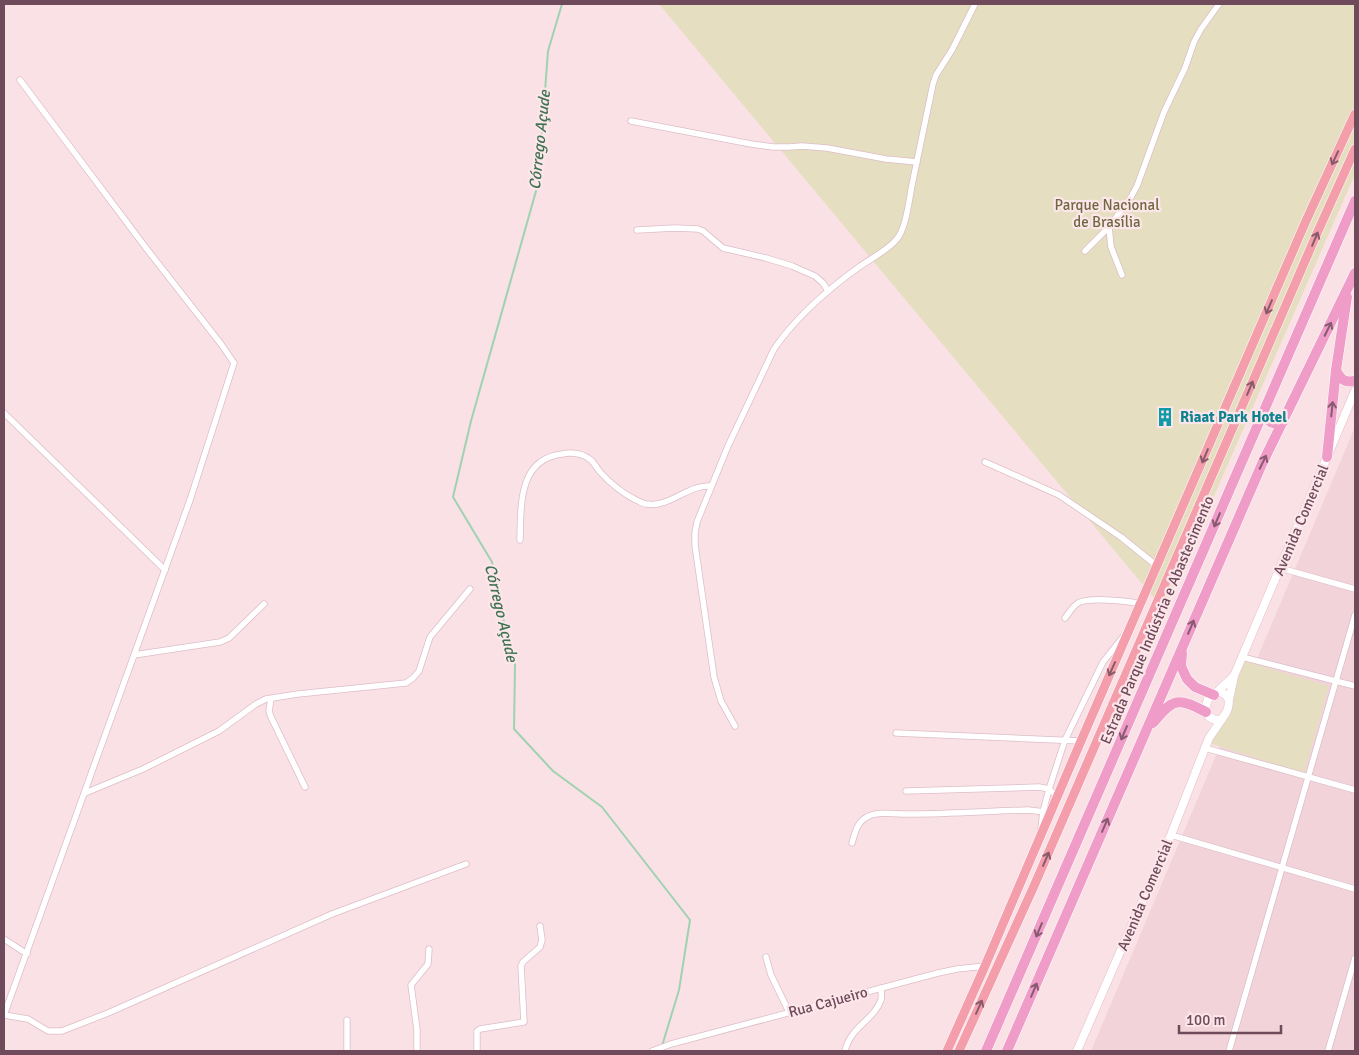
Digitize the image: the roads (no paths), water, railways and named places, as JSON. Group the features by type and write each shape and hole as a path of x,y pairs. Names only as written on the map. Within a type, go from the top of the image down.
{"highway":[{"name":"Estrada Parque Indústria e Abastecimento","path":"986,1051 1355,201"},
{"path":"1007,1051 1262,464 1355,273"},
{"path":"1327,457 1336,370 1349,286"},
{"path":"1336,370 1343,380 1348,382 1355,381"},
{"path":"1264,411 1270,422 1278,424 1284,421"},
{"path":"1183,646 1181,666 1187,679 1195,687 1215,693"},
{"path":"1144,736 1162,712 1172,703 1182,702 1193,705 1207,715"}],"main road":[{"path":"947,1051 1040,839 1047,813 1058,797 1305,222 1355,114"},
{"path":"959,1051 1034,886 1318,230 1355,149"}],"street":[{"path":"735,726 720,701 714,677 695,545 697,522 728,446 774,349 783,336 828,290 898,239 908,208 933,84 974,4"},
{"path":"1085,251 1109,227 1137,186 1164,112 1185,68 1194,42 1219,4"},
{"path":"20,80 234,363 190,500 4,1015 28,1019 48,1031 62,1032 332,914 466,864"},
{"path":"632,121 751,144 774,147 802,146 827,148 886,159 917,162"},
{"path":"1109,227 1111,248 1122,275"},
{"path":"637,230 698,229 723,248 766,258 815,276 828,290"},
{"name":"Avenida Comercial","path":"1229,700 1234,676 1355,391"},
{"path":"4,413 165,570"},
{"path":"520,540 523,490 529,475 536,464 556,454 580,454 591,460 609,482 624,494 646,504 663,503 692,489 711,486"},
{"path":"985,462 1059,495 1121,537 1157,566"},
{"path":"1280,568 1355,589"},
{"path":"85,793 142,769 219,731 256,704 298,694 406,683 419,671 430,637 470,589"},
{"path":"1066,618 1078,603 1087,600 1141,603"},
{"path":"134,655 220,642 229,638 264,604"},
{"path":"1229,1051 1355,616"},
{"path":"852,843 857,827 862,821 868,816 880,814 1028,810 1047,813 1049,789 1065,740 1103,662 1130,630"},
{"path":"1242,657 1355,686"},
{"name":"Avenida Comercial","path":"1215,693 1234,676"},
{"path":"1222,692 1229,700 1228,710 1222,719 1218,721 1207,715 1205,709 1208,699 1215,693 1222,692"},
{"path":"271,699 269,711 271,717 305,787"},
{"name":"Avenida Comercial","path":"1207,715 1209,738"},
{"name":"Avenida Comercial","path":"1077,1051 1171,835 1209,738 1222,719"},
{"path":"896,733 1081,741"},
{"path":"1205,748 1355,790"},
{"path":"906,791 1039,787 1049,789 1058,797"},
{"path":"1171,835 1355,889"},
{"path":"476,1051 476,1031 524,1022 521,966 542,944 540,926"},
{"path":"4,939 26,954"},
{"path":"417,1051 417,1030 411,985 428,964 429,949"},
{"path":"766,957 771,975 789,1012"},
{"path":"1328,1051 1355,958"},
{"name":"Rua Cajueiro","path":"652,1051 671,1044 882,988 957,969 985,966"},
{"path":"845,1051 846,1044 856,1029 874,1012 881,999 882,988"},
{"path":"347,1020 347,1051"}],"waterway":[{"name":"Córrego Açude","path":"562,4 548,51 538,184 471,421 453,497 492,562 500,607 515,664 514,729 553,771 602,807 690,920 679,990 662,1046"}],"place":[{"name":"Riaat Park Hotel","path":"1165,417"}],"park label":[{"name":"Parque Nacional de Brasília","path":"1107,214"}]}
